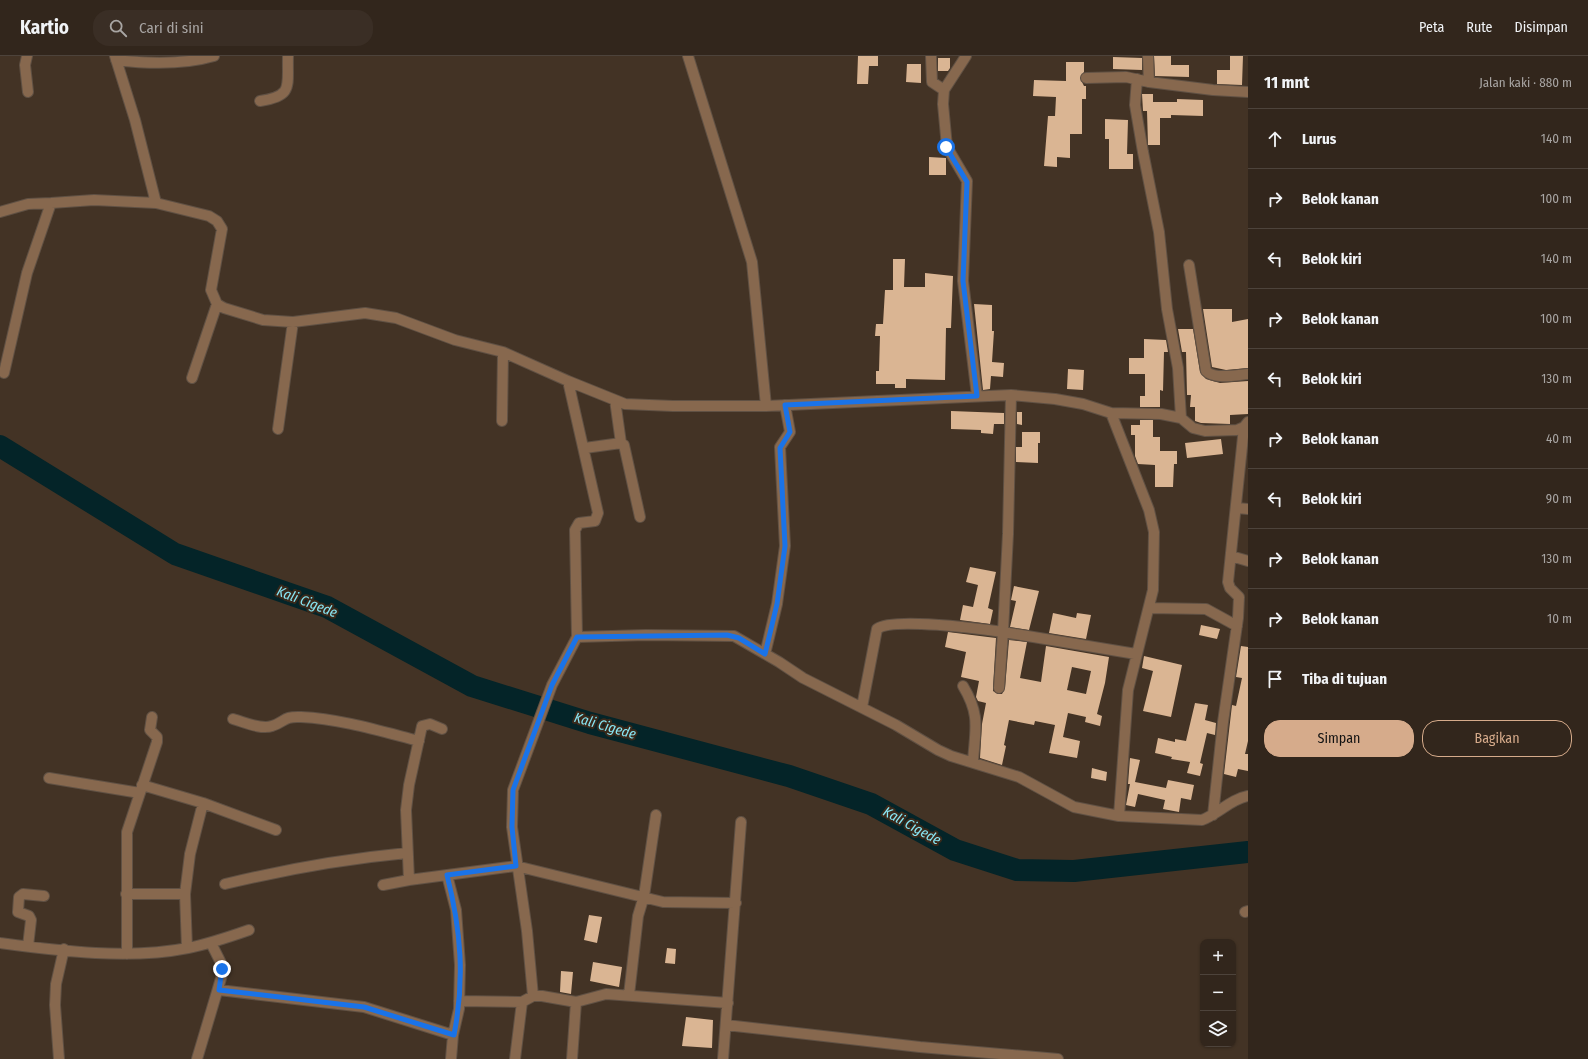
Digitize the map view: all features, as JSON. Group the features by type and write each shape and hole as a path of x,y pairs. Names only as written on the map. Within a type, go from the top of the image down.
{"street":[{"path":"27,56 25,65 28,92"},
{"path":"156,203 135,120 116,58 136,62 184,62 214,56"},
{"path":"260,101 277,99 284,93 286,88 288,56"},
{"path":"688,56 752,262 766,406"},
{"path":"931,56 932,82 944,90"},
{"path":"966,56 944,90 944,137 946,147 967,182 963,281 977,396"},
{"path":"1148,56 1148,82"},
{"path":"1086,78 1115,76 1148,82 1213,90 1248,92"},
{"path":"1137,79 1136,105 1143,152 1159,232 1167,309 1178,368 1181,418"},
{"path":"0,212 28,204 94,200 156,203 209,216 221,224 222,229 211,283 212,297 217,304 263,320 293,322 345,314 379,314 455,340 503,352 568,381 615,400 635,406 766,406 1011,395 1069,401 1111,413 1161,414 1181,418 1198,430 1231,430 1246,425 1228,585 1239,597 1237,626 1223,722 1213,815"},
{"path":"4,373 27,273 51,203"},
{"path":"1189,265 1206,371 1211,375 1217,376 1248,374"},
{"path":"192,378 217,304"},
{"path":"278,429 293,322"},
{"path":"502,421 503,352"},
{"path":"533,996 527,931 516,866 512,827 513,790 552,685 577,637 575,530 579,523 595,521 598,513 568,381"},
{"path":"999,688 1008,534 1011,395"},
{"path":"615,400 621,443 625,447 640,517"},
{"path":"765,654 777,604 785,546 780,448 790,434 790,430 785,405"},
{"path":"1111,413 1153,524 1153,590 1128,690 1119,816"},
{"path":"584,448 621,443"},
{"path":"1237,508 1248,509"},
{"path":"1231,556 1248,561"},
{"path":"1149,608 1206,609 1237,626"},
{"path":"862,707 876,630 879,627 888,625 932,624 1003,632 1136,654"},
{"path":"577,637 727,635 739,638 803,678 896,725 938,750 1019,777 1074,807 1119,816 1202,820 1213,815 1234,801 1248,796"},
{"path":"962,686 972,701 976,716 973,762"},
{"path":"127,954 127,832 157,742 157,737 150,730 152,717"},
{"path":"233,719 266,727 272,727 290,717 332,720 358,725 419,741"},
{"path":"409,880 406,810 409,785 422,726 424,724 430,724 442,729"},
{"path":"50,778 141,789 203,803 276,830"},
{"path":"187,948 185,894 190,854 203,803"},
{"path":"630,995 637,922 644,896 656,815"},
{"path":"723,1059 741,822"},
{"path":"225,884 289,869 362,857 407,853"},
{"path":"383,885 409,880 516,866 671,902 689,901 736,903"},
{"path":"447,875 456,910 460,939 459,1001 451,1059"},
{"path":"28,946 31,920 29,916 18,913 19,897 23,894 44,896"},
{"path":"126,894 185,894"},
{"path":"0,943 64,950 127,954 187,948 211,943 249,930"},
{"path":"197,1059 219,990 222,969 211,943"},
{"path":"59,1059 55,1005 56,984 64,950"},
{"path":"219,990 364,1007 454,1035"},
{"path":"459,1001 522,1002 533,996 576,1002 606,994 728,1003"},
{"path":"515,1059 522,1002"},
{"path":"572,1059 576,1002"},
{"path":"726,1026 920,1047 1058,1059"}],"building":[{"path":"858,56 878,56 878,66 869,66 868,84 857,84"},
{"path":"1154,56 1171,56 1171,65 1189,65 1189,77 1155,76"},
{"path":"1230,56 1243,56 1242,85 1217,84 1217,70 1230,70"},
{"path":"1113,57 1142,58 1142,70 1113,69"},
{"path":"938,58 950,58 950,68 948,71 938,71"},
{"path":"1066,62 1084,62 1084,72 1080,78 1084,86 1086,86 1086,99 1082,99 1082,134 1070,134 1070,158 1057,157 1057,167 1044,166 1048,116 1055,116 1056,97 1033,96 1034,80 1066,81"},
{"path":"907,64 921,64 921,83 906,82"},
{"path":"1142,94 1153,94 1153,102 1177,102 1177,99 1203,100 1203,116 1171,115 1171,118 1160,118 1160,145 1148,145 1147,111 1143,111"},
{"path":"1105,119 1128,120 1127,154 1133,154 1133,169 1109,169 1109,139 1105,139"},
{"path":"929,157 946,158 946,175 929,175"},
{"path":"893,259 905,259 904,287 925,287 925,273 953,276 951,328 946,328 945,380 906,379 906,388 895,388 895,384 876,384 876,371 879,371 880,336 875,336 876,324 883,324 885,290 893,290"},
{"path":"974,304 992,305 992,331 994,331 992,362 1004,363 1003,377 991,376 990,389 983,390"},
{"path":"1203,309 1232,309 1232,322 1248,319 1248,368 1226,370 1212,367"},
{"path":"1178,329 1193,329 1200,372 1206,379 1220,383 1248,381 1248,414 1230,415 1230,424 1201,423 1195,421 1195,407 1190,407 1191,395 1187,395 1186,352 1182,352"},
{"path":"1144,339 1166,340 1168,352 1164,352 1163,391 1160,390 1160,407 1140,407 1140,396 1145,396 1145,374 1129,374 1129,358 1144,358"},
{"path":"1068,369 1084,370 1083,390 1067,389"},
{"path":"951,411 1004,413 1004,424 994,424 993,434 981,433 981,430 951,429"},
{"path":"1017,412 1022,412 1022,425 1017,424"},
{"path":"1140,420 1153,420 1153,437 1160,437 1160,451 1177,451 1177,464 1174,464 1173,487 1155,487 1155,465 1138,464 1135,456 1135,435 1131,435 1131,425 1140,425"},
{"path":"1022,432 1040,432 1040,443 1038,443 1038,463 1016,462 1016,447 1022,447"},
{"path":"1221,439 1223,454 1187,458 1185,443"},
{"path":"970,567 996,572 988,608 993,610 990,624 960,620 963,605 973,607 978,585 966,582"},
{"path":"1014,586 1039,591 1029,630 1010,627 1016,601 1011,600"},
{"path":"1053,613 1076,618 1077,613 1091,615 1086,639 1049,633"},
{"path":"1201,625 1220,629 1217,639 1199,635"},
{"path":"948,632 996,638 993,691 998,694 1002,694 1005,688 1009,640 1027,642 1020,678 1041,682 1046,646 1109,657 1105,683 1097,714 1102,716 1100,726 1085,722 1086,717 1068,713 1063,737 1080,741 1077,758 1049,753 1055,725 1035,721 1034,725 1009,720 1002,765 980,758 982,724 986,703 978,701 976,697 979,681 961,677 966,652 945,647","holes":["1072,667 1091,671 1086,694 1067,690"]},
{"path":"1241,646 1248,647 1248,741 1245,754 1248,754 1248,771 1238,769 1236,777 1224,774 1232,705 1236,706 1242,678 1236,677"},
{"path":"1144,656 1182,665 1171,717 1143,711 1153,671 1142,668"},
{"path":"1195,703 1208,705 1205,720 1216,723 1215,735 1207,733 1200,763 1203,764 1200,776 1187,773 1190,762 1171,759 1172,757 1155,753 1158,738 1175,742 1175,739 1186,741"},
{"path":"1130,758 1140,760 1135,782 1166,788 1168,780 1194,785 1191,800 1181,798 1179,812 1163,809 1165,800 1138,794 1135,807 1126,805 1130,784 1128,784"},
{"path":"1092,768 1107,772 1106,781 1091,778"},
{"path":"589,915 602,917 597,943 584,940"},
{"path":"667,948 676,949 675,964 665,963"},
{"path":"593,962 622,967 619,987 590,981"},
{"path":"561,971 573,972 571,994 560,992"},
{"path":"686,1017 713,1020 712,1048 682,1046"}],"waterway":[{"name":"Kali Cigede","path":"0,446 175,554 327,607 472,686 590,723 789,776 871,804 955,850 1017,870 1074,871 1248,852"}],"route":[{"path":"222,969 219,990 364,1007 382,1011 454,1035 459,1009 460,939 456,910 447,875 516,866 512,827 513,790 552,685 577,637 727,635 739,638 765,654 777,604 785,546 780,446 790,434 790,430 785,405 880,402 977,396 966,316 963,281 968,190 964,175 952,159 946,147"}]}
